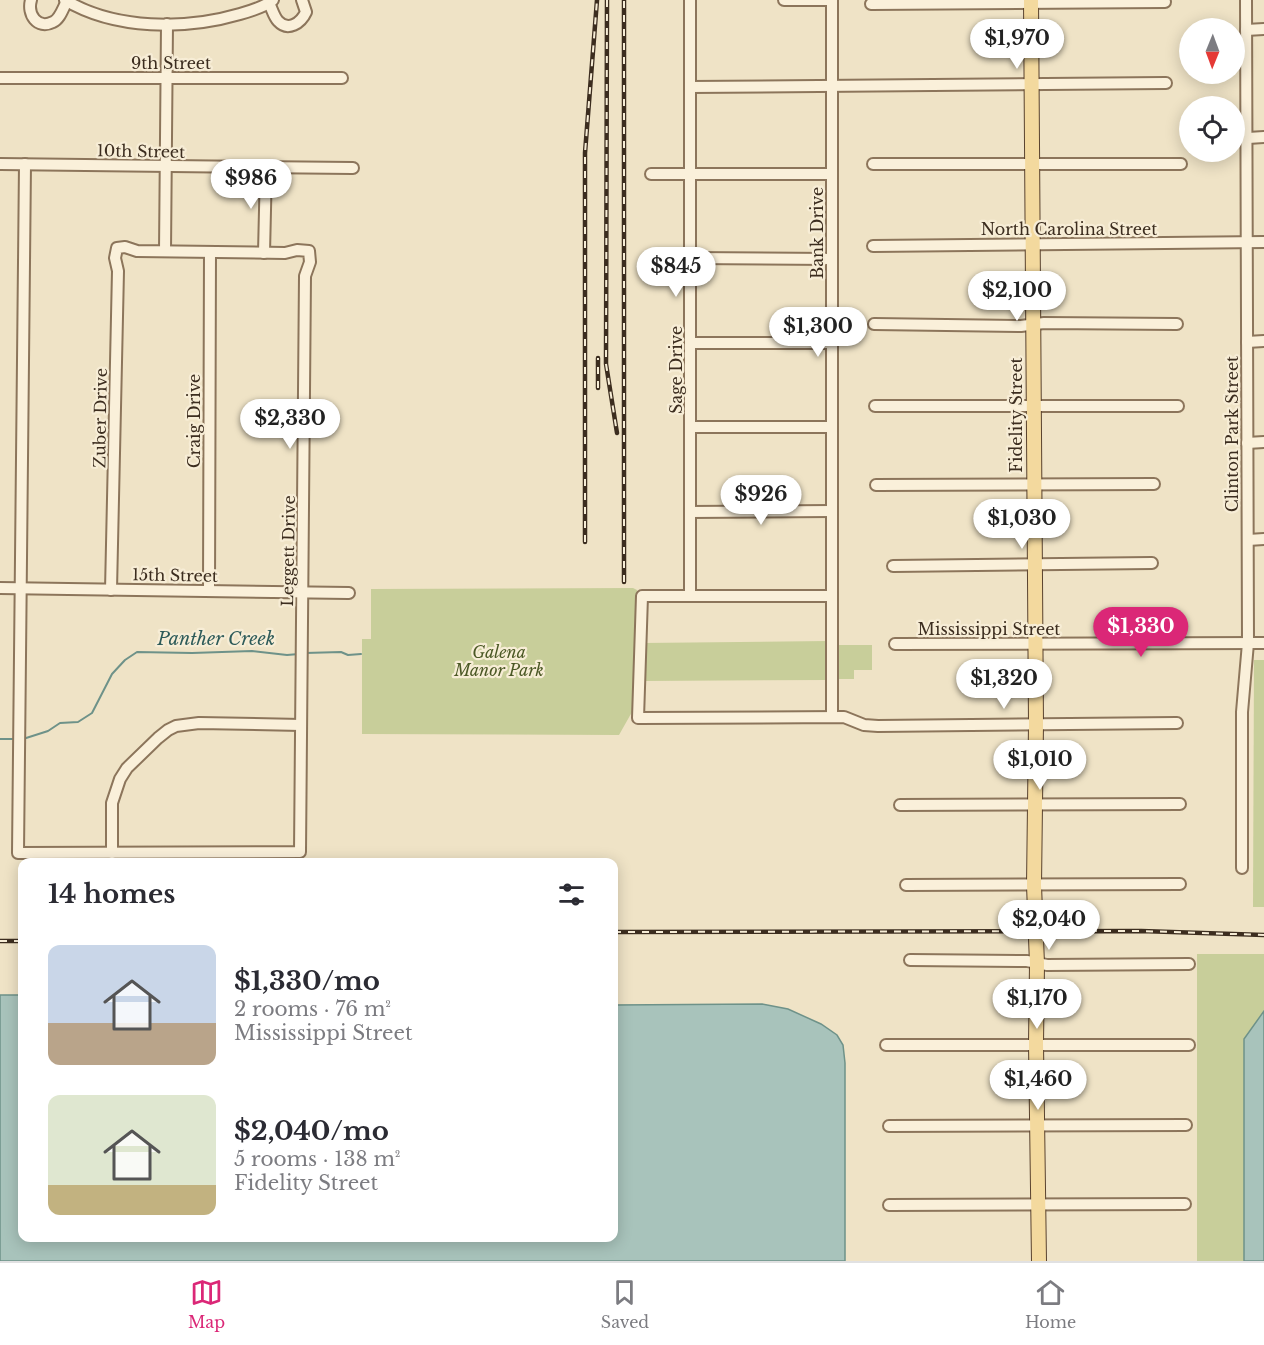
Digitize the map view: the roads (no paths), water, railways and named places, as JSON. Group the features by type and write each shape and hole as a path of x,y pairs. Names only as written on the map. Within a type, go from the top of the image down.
{"main road":[{"name":"Fidelity Street","path":"1031,2 1036,724 1034,885 1037,964 1039,1261"}],"street":[{"path":"31,0 30,12 33,18 45,24 58,18 66,1 90,12 112,18 167,24 221,20 271,2 277,20 281,24 293,25 299,22 306,12 302,0"},
{"name":"Sage Drive","path":"690,0 690,596"},
{"path":"784,0 831,0"},
{"name":"Bank Drive","path":"831,0 832,717"},
{"name":"Clinton Park Street","path":"1242,867 1242,712 1248,643 1246,0"},
{"path":"872,4 1165,2"},
{"path":"167,24 165,251 264,253 266,167"},
{"path":"1246,30 1264,29"},
{"name":"9th Street","path":"0,78 342,78"},
{"path":"690,87 1166,83"},
{"path":"1248,138 1264,137"},
{"name":"10th Street","path":"0,164 353,168"},
{"path":"25,164 18,854 112,853 112,803 120,779 135,760 168,730 199,723 301,725"},
{"path":"873,164 1181,164"},
{"path":"651,174 832,174"},
{"name":"North Carolina Street","path":"873,246 1264,242"},
{"name":"Zuber Drive","path":"111,590 118,272 115,258 117,248 165,251"},
{"name":"Leggett Drive","path":"112,853 300,852 305,276 310,262 309,251 264,253"},
{"name":"Craig Drive","path":"209,591 210,252"},
{"path":"690,258 832,258"},
{"path":"874,324 1021,326 1177,324"},
{"path":"1247,342 1264,341"},
{"path":"691,343 832,344"},
{"path":"874,406 1178,406"},
{"path":"691,428 832,427"},
{"path":"1247,443 1264,442"},
{"path":"876,485 1154,484"},
{"path":"690,512 832,512"},
{"path":"1248,540 1264,539"},
{"path":"893,566 1152,563"},
{"name":"15th Street","path":"0,588 349,593"},
{"path":"832,596 642,596 638,718 844,717 864,725 878,726 1178,723"},
{"name":"Mississippi Street","path":"895,644 1264,643"},
{"path":"900,805 1180,804"},
{"path":"906,885 1180,884"},
{"path":"910,960 1027,961 1037,964 1190,964"},
{"path":"886,1045 1189,1045"},
{"path":"889,1126 1186,1125"},
{"path":"889,1205 1185,1204"}],"water":[{"path":"0,995 18,995 18,1242 618,1242 618,1005 762,1004 788,1009 821,1024 837,1035 843,1045 845,1063 845,1261 0,1261"},
{"path":"1264,1011 1264,1261 1244,1261 1244,1039"}],"waterway":[{"name":"Panther Creek","path":"23,739 48,731 60,723 78,722 92,713 112,674 125,660 137,652 252,651 299,654"},
{"name":"Panther Creek","path":"305,653 361,654"},
{"name":"Panther Creek","path":"0,739 14,739"}],"railway":[{"path":"585,542 585,153 597,0"},
{"path":"607,0 606,364 617,433"},
{"path":"624,0 624,582"},
{"path":"598,358 598,388"},
{"path":"618,932 1141,931 1264,935"},
{"path":"0,941 18,941"}],"park label":[{"name":"Galena Manor Park","path":"499,661"}]}
